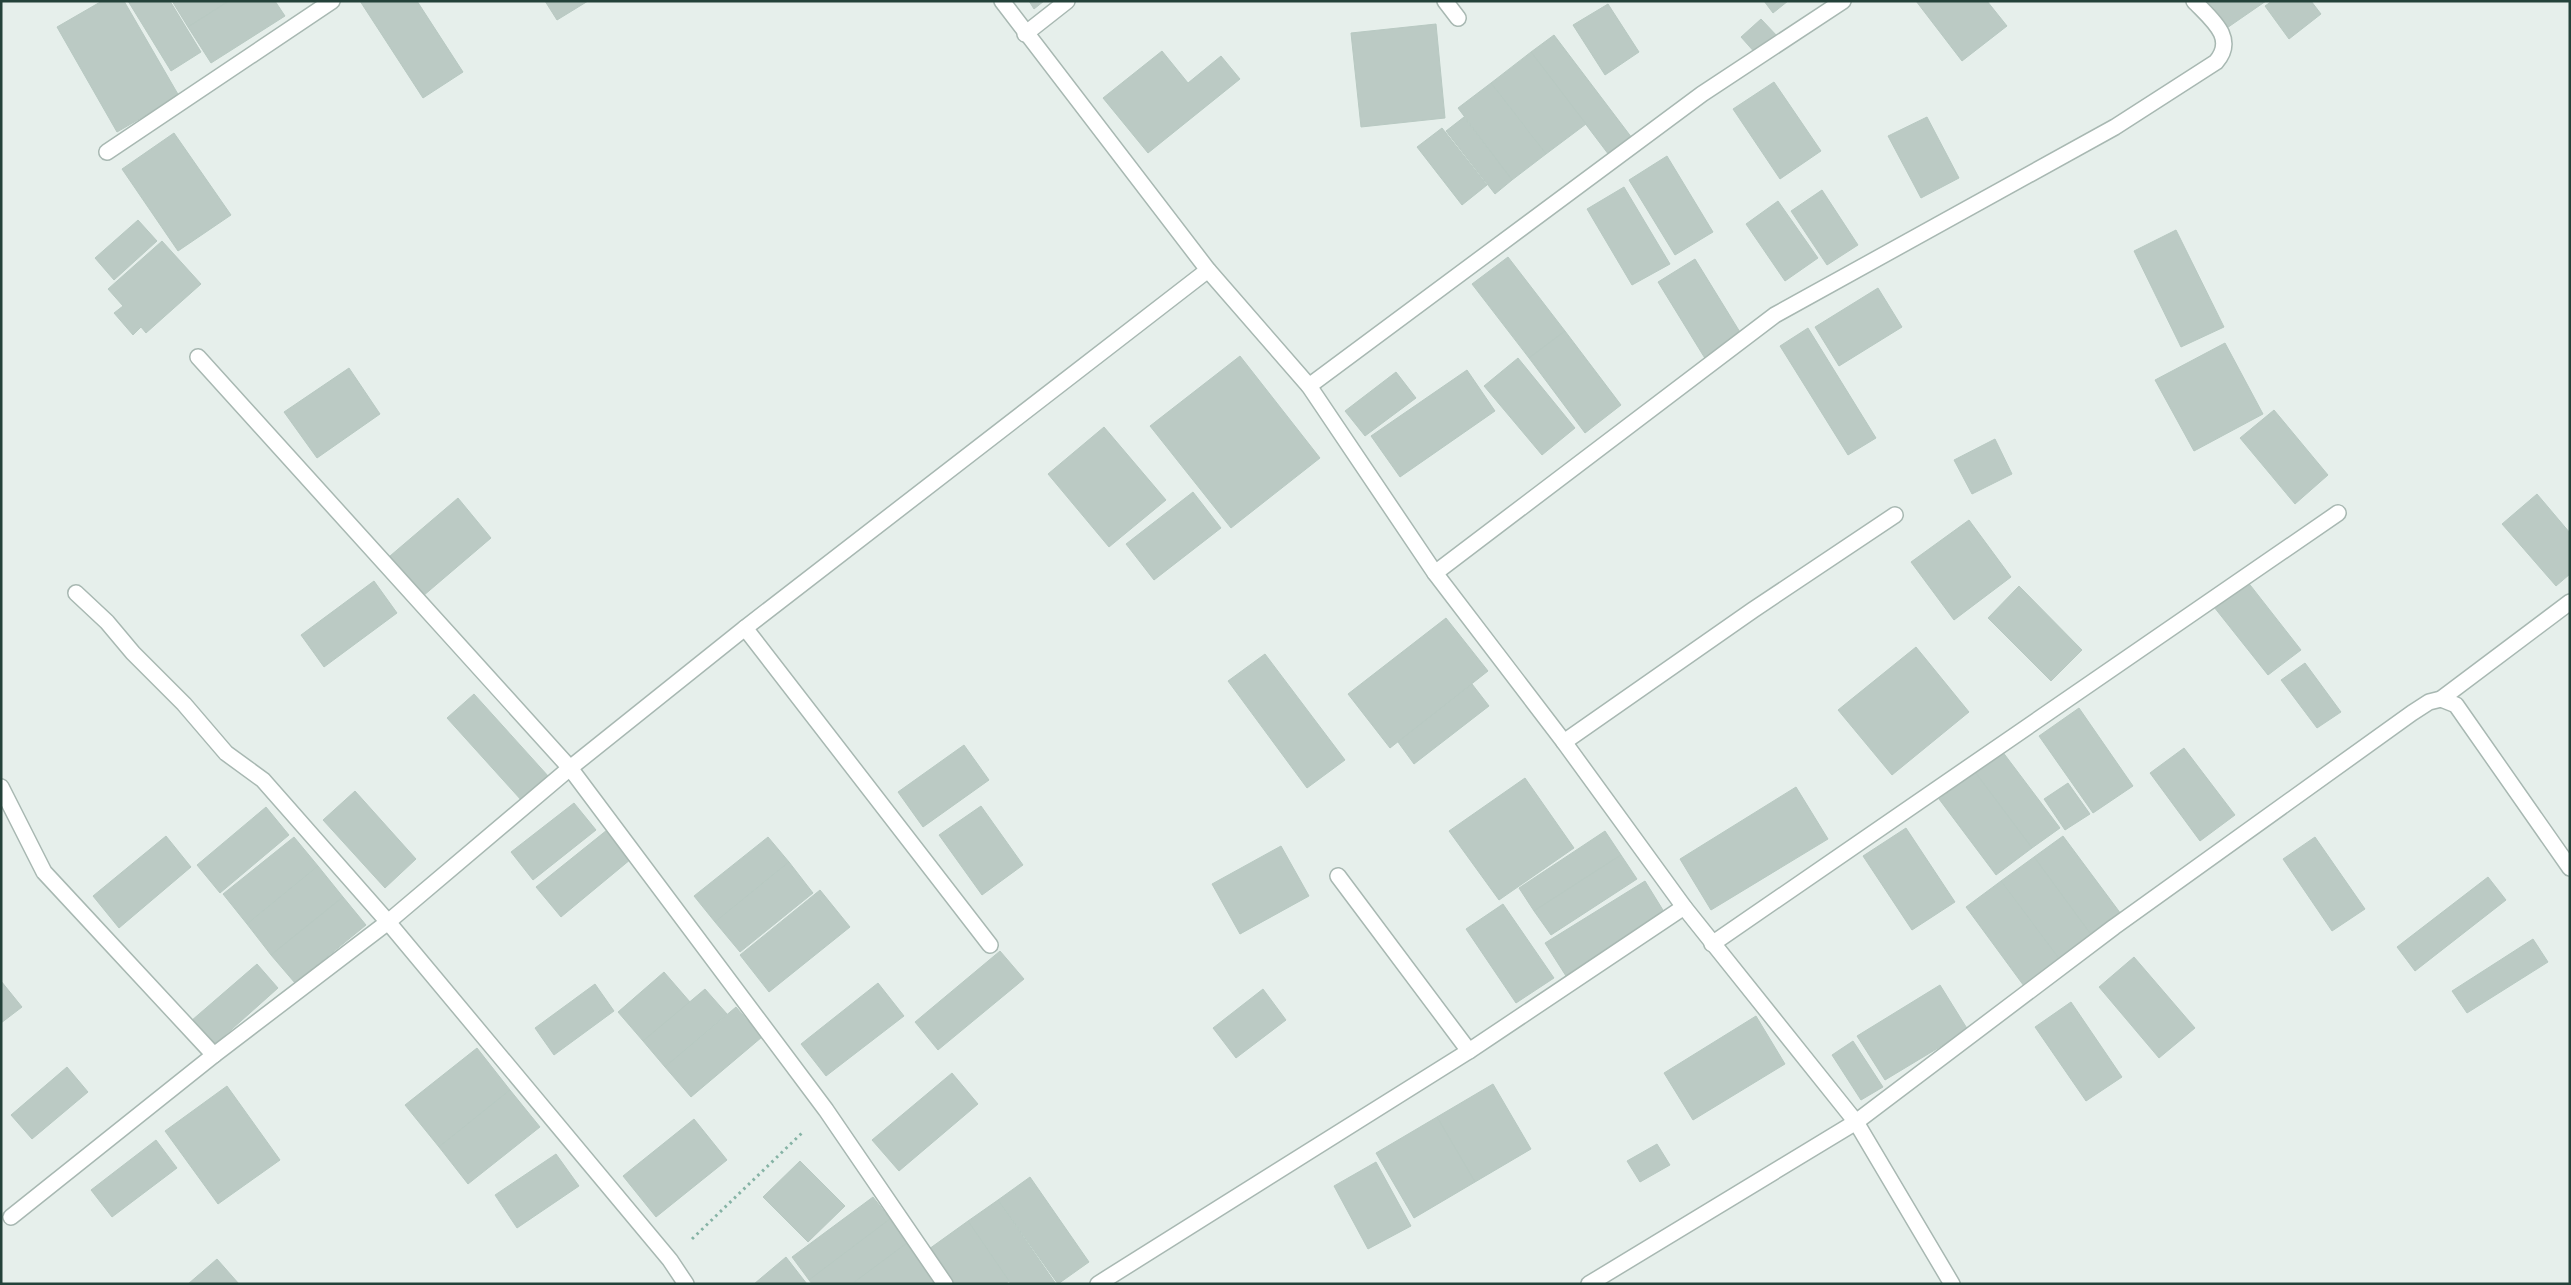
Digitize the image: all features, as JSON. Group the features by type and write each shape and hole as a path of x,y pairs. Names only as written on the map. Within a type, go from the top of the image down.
{"street":[{"path":"1002,1 1025,34 1208,270 1309,386 1435,573 1564,742 1712,944 1856,1122 1952,1284"},
{"path":"1025,34 1067,1"},
{"path":"1445,1 1458,18"},
{"path":"1309,386 1702,94 1843,1"},
{"path":"1435,573 1775,315 2115,126 2216,62 2222,54 2225,43 2220,29 2194,1"},
{"path":"107,152 322,4"},
{"path":"10,1217 214,1055 388,922 570,768 745,628 1208,270"},
{"path":"198,357 570,768 826,1110 945,1284"},
{"path":"1712,944 2338,513"},
{"path":"1564,742 1753,610 1895,515"},
{"path":"76,592 184,704 226,754 263,780 388,922 670,1260 686,1284"},
{"path":"1589,1284 1856,1122 2114,927 2412,713 2429,702 2441,699 2570,602"},
{"path":"745,628 990,945"},
{"path":"2441,699 2456,704 2570,868"},
{"path":"1,787 44,872 214,1055"},
{"path":"1338,876 1469,1051"},
{"path":"1098,1284 1469,1051 1684,907"}],"path":[{"path":"670,1260 826,1110"}],"building":[{"path":"102,1 124,1 179,96 117,132 57,27"},
{"path":"128,1 170,1 201,52 171,71"},
{"path":"172,1 229,1 188,27"},
{"path":"229,1 275,1 285,16 211,63 188,27"},
{"path":"360,1 417,1 463,72 423,98"},
{"path":"545,1 588,1 557,20"},
{"path":"1029,1 1044,1 1034,9"},
{"path":"1764,1 1788,1 1773,13"},
{"path":"1916,1 1987,1 2007,26 1962,61"},
{"path":"2204,1 2266,1 2224,30"},
{"path":"2272,1 2311,1 2321,14 2289,39 2265,6"},
{"path":"1608,4 1639,52 1605,75 1573,25"},
{"path":"1761,19 1778,37 1757,55 1741,37"},
{"path":"1436,24 1445,118 1361,127 1351,33"},
{"path":"1554,35 1632,138 1609,155 1531,52"},
{"path":"1162,51 1188,83 1221,56 1240,79 1148,153 1103,98"},
{"path":"1531,52 1586,124 1546,154 1491,83"},
{"path":"1774,82 1821,151 1780,179 1733,109"},
{"path":"1491,83 1546,154 1512,180 1458,108"},
{"path":"1464,117 1512,180 1495,194 1446,131"},
{"path":"1927,117 1959,178 1921,198 1888,136"},
{"path":"1442,128 1487,185 1462,205 1417,147"},
{"path":"174,133 231,215 178,251 122,169"},
{"path":"1667,156 1713,232 1675,255 1629,180"},
{"path":"1624,187 1670,264 1632,285 1587,209"},
{"path":"1822,190 1858,245 1827,265 1791,211"},
{"path":"1778,201 1818,258 1785,281 1746,224"},
{"path":"138,220 157,241 114,280 95,258"},
{"path":"2176,230 2224,327 2181,347 2134,251"},
{"path":"162,241 201,284 146,333 141,327 133,335 114,313 123,306 108,289"},
{"path":"1508,257 1565,331 1529,358 1472,284"},
{"path":"1695,259 1743,337 1706,360 1658,282"},
{"path":"1878,288 1902,327 1839,366 1815,327"},
{"path":"1808,328 1876,438 1848,455 1780,346"},
{"path":"1565,331 1621,405 1585,433 1529,358"},
{"path":"2225,343 2263,414 2194,451 2155,380"},
{"path":"1240,356 1320,458 1231,528 1150,426"},
{"path":"1518,358 1575,428 1542,455 1484,386"},
{"path":"349,368 380,414 317,458 284,412"},
{"path":"1467,370 1495,411 1400,477 1371,436"},
{"path":"1396,372 1416,398 1365,436 1345,411"},
{"path":"2274,410 2328,475 2295,504 2240,438"},
{"path":"1104,427 1166,500 1109,547 1048,474"},
{"path":"1995,439 2012,474 1972,494 1954,460"},
{"path":"1193,492 1221,528 1154,580 1126,544"},
{"path":"2537,494 2570,533 2570,574 2556,586 2502,524"},
{"path":"458,498 491,538 423,596 390,556"},
{"path":"1969,520 2011,577 1954,620 1911,562"},
{"path":"374,581 397,613 324,667 301,635"},
{"path":"2247,581 2301,650 2268,675 2214,607"},
{"path":"2019,586 2082,650 2051,681 1988,618"},
{"path":"1446,618 1488,671 1390,748 1348,694"},
{"path":"1916,647 1969,712 1892,775 1838,710"},
{"path":"1265,654 1345,760 1307,788 1228,681"},
{"path":"2305,663 2341,712 2317,728 2281,680"},
{"path":"1472,684 1489,706 1414,764 1398,742"},
{"path":"474,694 549,777 522,801 447,718"},
{"path":"2079,708 2133,786 2093,813 2039,736"},
{"path":"964,745 989,780 923,827 898,792"},
{"path":"2184,748 2235,815 2200,841 2150,773"},
{"path":"2002,751 2060,828 2032,848 1975,772"},
{"path":"1975,772 2032,848 1996,875 1939,799"},
{"path":"1525,778 1574,848 1499,900 1449,831"},
{"path":"2068,783 2090,814 2065,830 2044,799"},
{"path":"1796,787 1828,839 1711,910 1680,859"},
{"path":"355,791 416,859 385,888 323,820"},
{"path":"574,803 596,830 533,880 511,852"},
{"path":"981,806 1023,865 982,895 939,835"},
{"path":"266,807 289,835 220,893 197,865"},
{"path":"1906,828 1955,902 1912,930 1863,856"},
{"path":"607,830 631,859 561,917 536,887"},
{"path":"1605,831 1621,855 1534,911 1519,888"},
{"path":"166,836 191,867 119,928 93,896"},
{"path":"2063,836 2121,914 2092,936 2034,857"},
{"path":"294,837 318,866 247,924 223,894"},
{"path":"768,837 789,862 715,922 694,896"},
{"path":"2315,837 2365,909 2332,931 2283,859"},
{"path":"1281,846 1309,896 1240,934 1212,884"},
{"path":"1621,855 1637,879 1551,935 1534,911"},
{"path":"2034,857 2092,936 2060,960 2001,881"},
{"path":"789,862 813,893 740,952 715,922"},
{"path":"318,866 343,897 271,955 247,924"},
{"path":"2488,877 2506,900 2415,971 2397,947"},
{"path":"1645,881 1666,915 1566,976 1545,943"},
{"path":"2001,881 2060,960 2024,986 1966,907"},
{"path":"820,890 850,927 769,992 740,955"},
{"path":"343,897 366,925 295,983 271,955"},
{"path":"1503,904 1554,978 1516,1003 1466,929"},
{"path":"2533,939 2548,962 2467,1013 2452,991"},
{"path":"1000,951 1024,979 938,1050 915,1022"},
{"path":"2134,957 2195,1028 2159,1058 2099,987"},
{"path":"257,964 278,988 213,1046 191,1021"},
{"path":"664,972 690,1002 643,1041 618,1012"},
{"path":"1,981 22,1007 1,1023"},
{"path":"878,983 904,1016 826,1076 801,1044"},
{"path":"595,984 614,1011 554,1055 535,1028"},
{"path":"1940,985 1968,1030 1885,1080 1857,1036"},
{"path":"705,989 727,1014 665,1067 643,1041"},
{"path":"1263,989 1286,1020 1236,1058 1213,1028"},
{"path":"2071,1002 2122,1077 2086,1101 2035,1027"},
{"path":"736,1007 762,1037 691,1097 665,1067"},
{"path":"1756,1016 1785,1064 1693,1120 1664,1073"},
{"path":"1853,1041 1883,1087 1861,1100 1832,1055"},
{"path":"477,1048 510,1090 439,1147 405,1105"},
{"path":"67,1067 88,1092 32,1139 11,1115"},
{"path":"952,1073 978,1104 899,1171 872,1140"},
{"path":"1493,1084 1531,1149 1475,1182 1437,1117"},
{"path":"227,1086 280,1160 218,1204 165,1131"},
{"path":"510,1090 540,1127 468,1184 439,1147"},
{"path":"1437,1117 1475,1182 1414,1218 1376,1153"},
{"path":"694,1119 727,1160 656,1217 623,1176"},
{"path":"156,1140 177,1168 112,1217 91,1190"},
{"path":"1657,1144 1670,1165 1640,1182 1627,1161"},
{"path":"556,1154 579,1186 517,1228 495,1195"},
{"path":"800,1161 845,1206 808,1242 763,1197"},
{"path":"1376,1162 1411,1226 1368,1249 1334,1186"},
{"path":"1030,1177 1089,1262 1058,1284 998,1200"},
{"path":"873,1197 890,1219 809,1280 792,1257"},
{"path":"998,1200 1056,1284 1011,1284 968,1221"},
{"path":"890,1219 907,1243 852,1284 812,1284 809,1280"},
{"path":"968,1221 1009,1281 1005,1284 953,1284 929,1249"},
{"path":"907,1243 937,1283 852,1284"},
{"path":"786,1257 807,1284 754,1284"},
{"path":"217,1259 239,1284 188,1284"}]}
